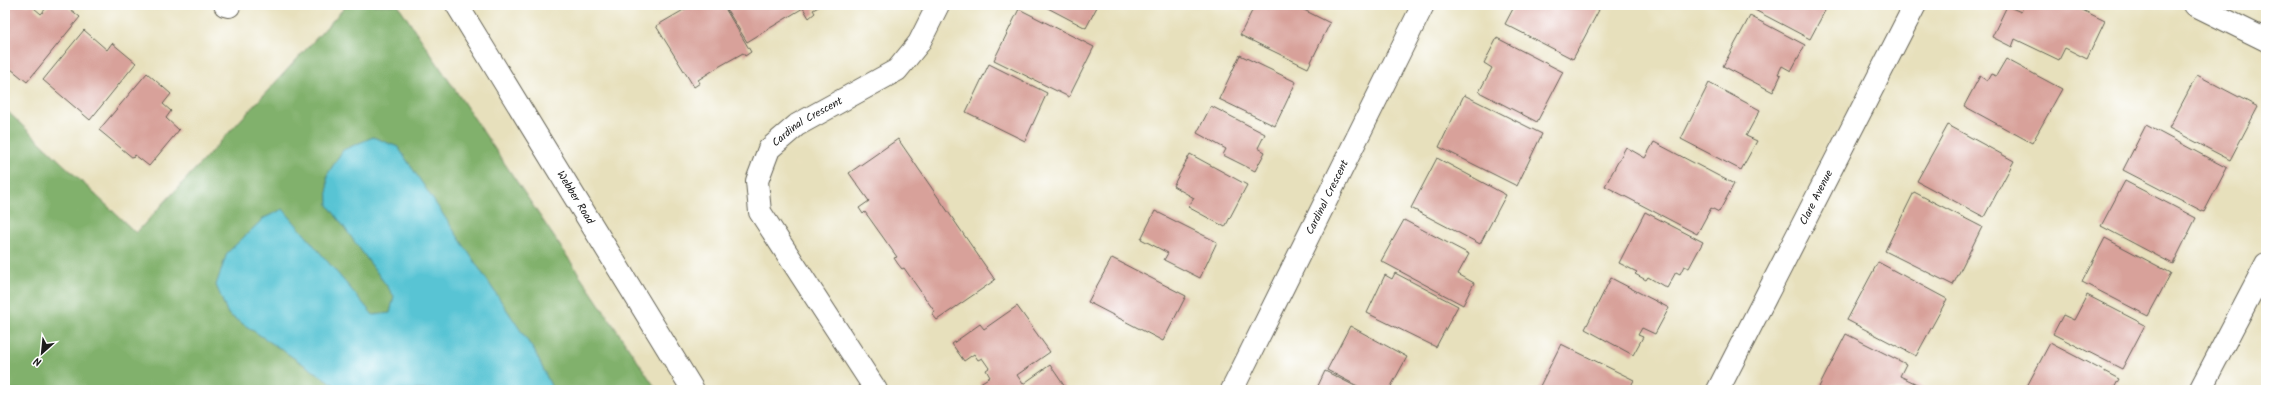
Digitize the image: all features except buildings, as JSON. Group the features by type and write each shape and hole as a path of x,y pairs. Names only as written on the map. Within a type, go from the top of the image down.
{"street":[{"name":"Webber Road","path":"457,5 693,390"},
{"name":"Cardinal Crescent","path":"876,390 760,212 757,181 769,149 797,125 897,70 918,43 938,5"},
{"name":"Cardinal Crescent","path":"1232,390 1423,5"},
{"name":"Clare Avenue","path":"1718,390 1915,5"},
{"path":"2195,5 2266,40"},
{"path":"2200,390 2266,264"}],"green space":[{"path":"347,5 398,5 657,390 5,390 5,109 136,233"}],"water":[{"path":"373,137 398,147 535,352 553,390 342,390 228,314 216,285 227,253 264,218 283,209 373,315 390,313 394,296 328,205 327,175 343,150"}]}
